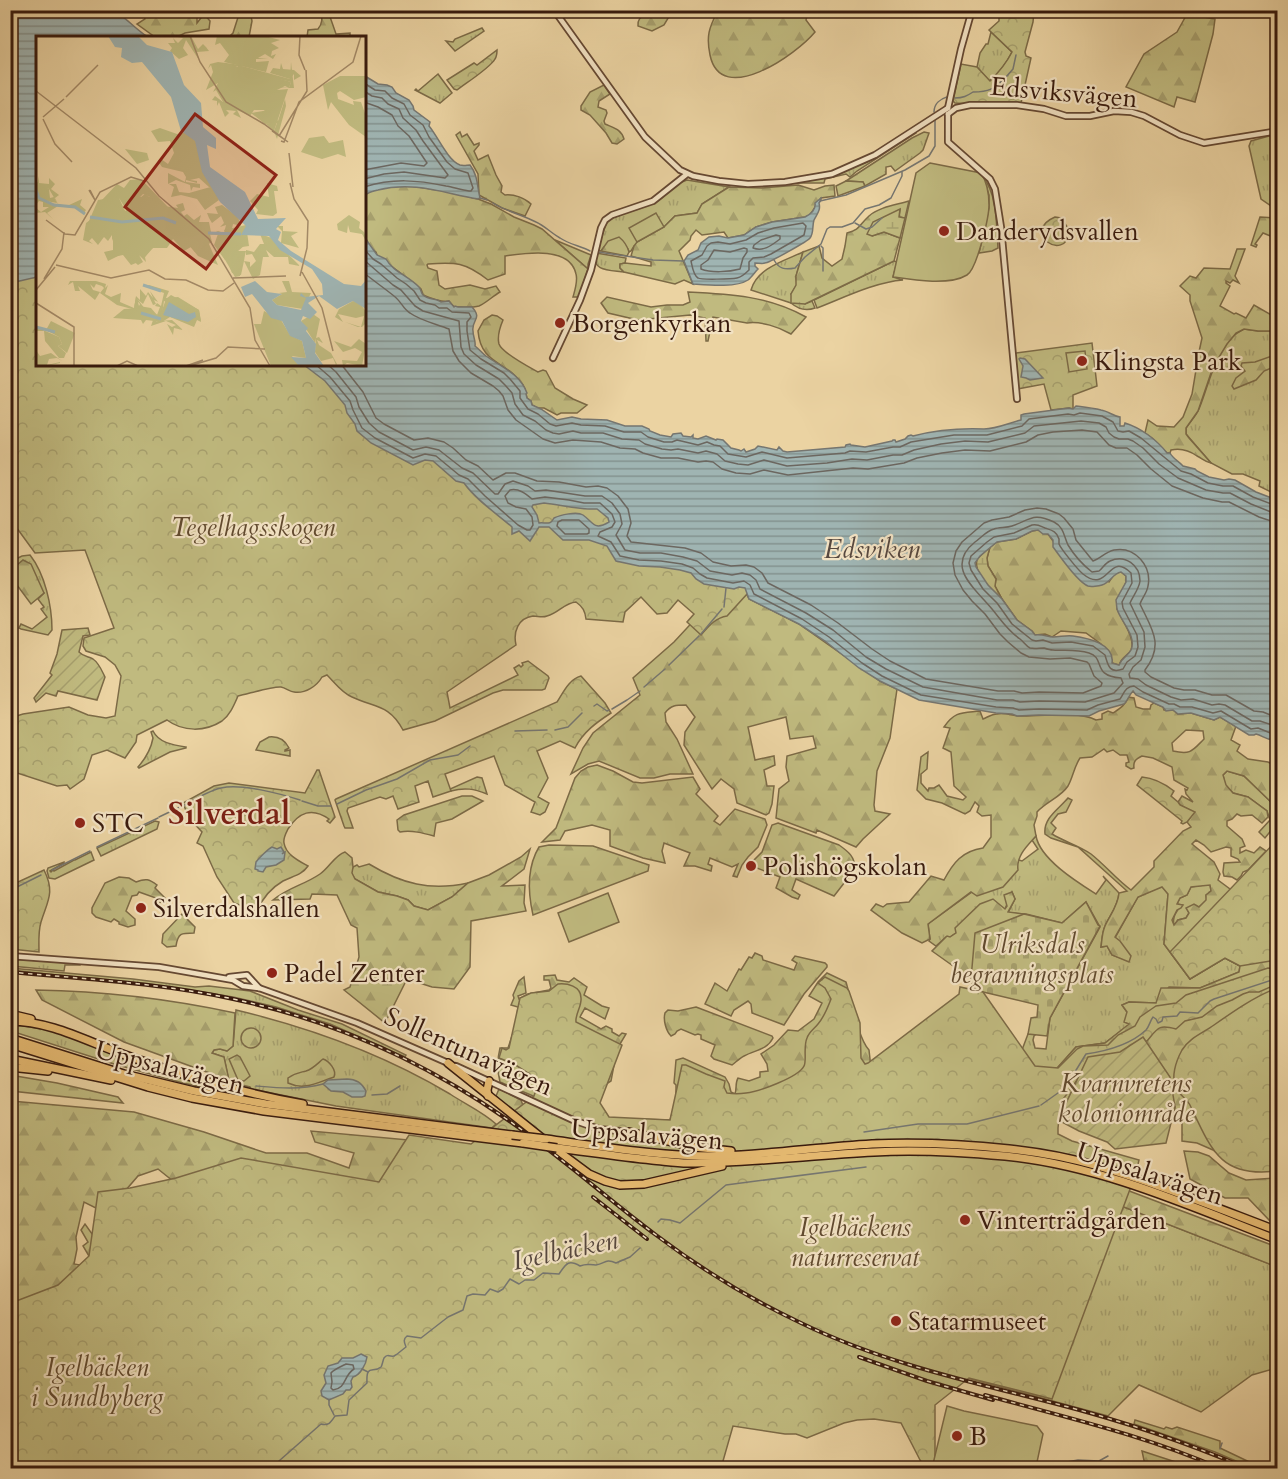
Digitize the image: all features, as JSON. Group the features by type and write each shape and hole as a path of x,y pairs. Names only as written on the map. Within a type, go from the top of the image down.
{"highway":[{"path":"10,1014 51,1025 75,1036"},
{"path":"10,1021 44,1025 124,1055 205,1081 293,1102 385,1118"},
{"name":"Uppsalavägen","path":"10,1038 124,1074 194,1091 266,1104 684,1155 722,1156 910,1143 950,1144 1045,1154 1092,1164 1162,1187 1278,1231"},
{"name":"Uppsalavägen","path":"10,1044 148,1087 192,1098 255,1109 635,1158 685,1163 740,1162 874,1152 953,1152 1046,1162 1090,1172 1159,1194 1278,1240"},
{"path":"10,1059 148,1087"},
{"path":"448,1063 596,1178 612,1183 644,1184 740,1162"},
{"path":"10,1067 148,1087"},
{"path":"488,1096 489,1081"},
{"path":"629,1132 694,1147 758,1154"}],"street":[{"name":"Edsviksvägen","path":"554,10 645,137 671,163 687,174 719,181 748,184 793,181 832,174 875,156 948,111 970,105 1017,105 1044,109 1066,116 1090,116 1114,111 1131,112 1144,116 1180,135 1204,143 1278,131"},
{"path":"972,10 948,111 948,142 990,180 995,189 1017,399"},
{"path":"553,358 580,300 605,220 612,215 653,201 687,174"},
{"path":"10,956 159,968 223,978 245,986 250,979 247,975 223,978"},
{"path":"239,982 241,975"},
{"name":"Sollentunavägen","path":"250,979 260,988"},
{"name":"Sollentunavägen","path":"245,986 260,988 357,1023 573,1120 599,1129 629,1132"}],"green space":[{"path":"650,10 668,11 670,15 664,25 652,31 638,26 640,19"},
{"path":"718,10 808,11 806,20 815,32 793,52 760,72 743,77 729,77 717,70 710,55 709,32"},
{"path":"1016,10 1034,11 1025,52 1026,56 1031,58 1021,103 987,105 955,103 953,101 961,64 977,67 990,81 1007,60 1012,52 989,30 999,21 996,15"},
{"path":"141,11 191,12 197,17 197,23 204,14 210,21 209,29 179,36 154,36 137,24 145,19"},
{"path":"240,11 250,11 252,21 249,36 230,36"},
{"path":"321,11 328,11 336,34 350,33 350,36 307,36 308,30 318,29 322,20"},
{"path":"1187,14 1215,19 1195,102 1177,97 1174,107 1126,87 1144,54 1177,32"},
{"path":"482,28 484,31 455,51 446,41 453,42 455,39"},
{"path":"991,32 1012,52 1002,68 989,81 977,67 980,53 988,44"},
{"path":"497,50 492,63 457,90 447,80 474,63 477,65"},
{"path":"438,74 452,93 440,103 415,90 418,91"},
{"path":"604,85 610,94 599,101 598,107 606,110 605,124 617,129 623,136 624,139 617,144 612,143 590,115 581,110 590,92"},
{"path":"915,131 916,133 850,177 846,174 825,179 824,183 797,183 833,175 867,162"},
{"path":"460,132 462,137 467,134 474,145 479,143 474,151 478,160 488,155 502,186 501,192 505,195 519,197 531,204 525,216 502,208 479,195 478,174 456,135"},
{"path":"924,132 929,133 923,150 895,171 891,166 886,167 886,174 865,186 863,182 846,181 912,138"},
{"path":"1278,134 1277,210 1261,199 1249,146 1251,141"},
{"name":"Danderydsvallen","path":"930,163 981,173 983,177 989,205 985,231 975,263 967,275 951,280 910,280 893,277 916,173"},
{"path":"983,177 994,201 998,248 979,253 989,208 989,195"},
{"path":"687,180 729,187 702,204 697,213 675,216 664,227 634,246 629,252 628,249 604,247 601,251 597,250 610,219 659,200 679,183"},
{"path":"846,181 863,182 865,186 838,196 836,186"},
{"path":"404,185 478,199 542,229 588,269 579,297 573,297 577,280 572,265 565,259 546,253 505,256 505,274 488,280 460,264 427,265 428,268 437,271 439,285 445,289 470,285 485,289 496,286 500,292 479,306 454,307 449,301 440,301 423,295 421,289 377,255 367,241 366,194 378,189"},
{"path":"798,185 814,190 834,185 835,196 821,198 810,215 772,222 756,227 744,235 728,238 724,232 702,235 696,230 679,251 693,284 684,280 675,284 624,272 620,268 620,264 625,263 651,266 651,262 631,256 637,242 664,227 675,216 697,213 702,204 729,187 762,188"},
{"path":"909,201 905,218 899,217 900,210 872,236 884,232 900,238 894,261 805,304 791,303 791,294 796,285 796,276 803,252 819,246 822,258 832,266 842,259 847,233 852,232 878,210"},
{"path":"900,209 899,217 905,218 900,238 884,232 872,236 867,234 873,222"},
{"path":"656,213 664,227 637,242 629,228"},
{"path":"1055,217 1061,218 1070,231 1061,245 1054,245 1043,237 1042,230 1045,223"},
{"path":"1260,217 1277,218 1277,244 1275,246 1273,237 1263,233 1255,244 1256,247 1251,245"},
{"path":"619,237 627,247 629,252 627,256 601,251 608,241"},
{"path":"555,240 591,255 588,269"},
{"path":"1237,249 1245,249 1235,276 1239,283 1233,280 1230,283 1226,281 1230,286 1220,306 1246,318 1254,305 1273,316 1277,309 1277,331 1244,329 1236,333 1213,367 1198,411 1186,428 1186,434 1211,463 1185,450 1174,449 1167,453 1145,433 1148,420 1157,426 1174,427 1183,417 1192,394 1202,338 1190,295 1180,286 1190,276 1196,278 1204,268 1230,269"},
{"path":"803,252 796,276 797,285 791,294 805,304 812,301 815,308 803,309 751,290 754,282 765,271"},
{"name":"Tegelhagsskogen","path":"36,253 36,366 353,366 618,499 768,571 727,616 716,621 701,635 687,622 694,614 678,600 667,613 657,614 641,597 625,612 623,622 586,619 583,609 576,602 547,616 528,617 518,626 515,635 516,645 447,692 450,708 518,675 514,668 519,665 521,667 522,663 528,661 548,676 545,689 503,690 435,721 403,730 387,711 348,695 327,675 302,692 292,692 277,687 238,696 225,719 201,729 180,727 167,720 137,735 136,742 125,758 107,750 92,755 84,779 70,789 67,785 57,786 11,771 10,718 69,707 88,715 106,718 115,716 121,676 115,665 105,657 86,651 83,646 84,638 114,628 85,550 35,553 11,520 11,267"},
{"path":"596,253 626,258 625,263 620,264 624,272 599,267 596,264"},
{"path":"894,261 897,262 893,277 903,280 870,287 817,308 814,300"},
{"path":"688,292 749,297 778,305 806,317 791,334 764,324 713,317 708,341 706,341 705,318 690,315 638,320 608,313 601,303 607,297 651,307 683,305 690,302"},
{"path":"492,315 503,320 498,341 501,348 516,360 538,372 546,371 555,388 587,405 577,413 557,415 532,405 523,385 489,356 480,342 478,331 484,320"},
{"path":"1244,329 1277,331 1277,495 1259,486 1260,481 1243,474 1232,474 1211,463 1186,434 1186,428 1199,409 1220,353 1234,335"},
{"path":"1092,343 1097,386 1073,395 1073,409 1051,410 1044,384 1017,389 1014,355 1016,353"},
{"path":"1085,351 1087,369 1069,372 1066,353"},
{"path":"1277,356 1277,372 1271,368 1264,371 1256,380 1234,389 1232,386 1236,378 1245,371 1241,366 1242,363 1255,362"},
{"path":"1038,530 1048,534 1053,541 1109,582 1115,573 1121,572 1126,576 1117,609 1130,635 1132,646 1119,665 1112,663 1101,644 1086,633 1061,631 1052,637 1045,634 1035,635 1017,620 1002,599 995,586 996,579 988,566 987,558 990,547 997,542 1016,539"},
{"path":"990,547 987,558 988,566 996,579 995,586 1002,599 984,581 978,570 977,559"},
{"path":"30,555 40,571 49,601 52,630 48,635 19,628 21,624 32,629 47,617 38,599 44,593 12,561"},
{"path":"23,560 31,564 44,593 31,604 11,577 11,562 17,565"},
{"path":"743,587 749,599 799,624 880,681 897,689 890,738 877,771 874,805 875,811 890,814 856,847 817,830 816,833 776,818 779,789 789,781 786,767 787,756 816,748 813,736 790,739 786,717 748,727 755,760 774,756 775,765 764,770 767,786 774,786 772,804 766,815 737,803 734,789 721,779 712,789 684,745 685,732 695,717 686,705 674,706 665,713 666,722 677,739 693,774 640,778 599,761 588,764 571,774 593,733 640,695 633,678 674,642 699,615"},
{"path":"88,628 90,635 83,636 79,652 93,659 105,677 97,700 58,691 56,696 46,693 36,702 34,698 52,675 50,673 62,630"},
{"path":"581,676 611,713 586,732 575,748 560,741 537,751 548,778 538,797 549,803 545,812 540,815 531,812 535,802 505,785 494,756 445,774 451,791 433,797 428,781 415,786 419,802 398,809 393,796 386,799 380,797 348,808 353,828 345,828 336,799 557,702 570,683"},
{"path":"1128,697 1134,698 1136,707 1143,709 1150,709 1154,703 1163,707 1164,710 1173,710 1178,714 1191,713 1214,720 1220,717 1236,726 1231,740 1240,745 1237,751 1248,759 1268,762 1277,767 1277,806 1244,776 1227,771 1223,775 1226,785 1233,793 1248,797 1267,811 1268,817 1262,823 1252,815 1237,814 1227,821 1227,826 1242,839 1245,846 1240,848 1240,853 1246,850 1254,853 1260,847 1266,851 1237,880 1224,876 1223,872 1224,863 1240,862 1231,856 1231,848 1226,847 1211,852 1196,840 1192,844 1214,862 1220,874 1218,880 1230,889 1277,960 1277,1171 1251,1171 1232,1165 1213,1150 1197,1143 1182,1141 1182,1121 1173,1117 1175,1107 1088,1057 1059,1119 1051,1075 1076,1047 1105,1043 1129,1024 1124,1022 1127,1012 1122,1005 1129,1002 1156,1003 1161,988 1200,988 1239,972 1240,966 1225,958 1190,979 1164,944 1168,894 1162,887 1138,897 1115,937 1131,956 1129,962 1112,955 1107,946 1101,947 1103,931 1119,893 1127,891 1078,847 1045,834 1046,823 1052,814 1068,798 1072,800 1066,812 1058,814 1051,823 1056,828 1052,834 1081,848 1091,854 1131,890 1154,867 1154,861 1183,831 1191,827 1187,822 1194,812 1178,802 1182,796 1193,802 1186,794 1185,789 1188,788 1174,780 1172,767 1153,758 1142,756 1135,760 1134,768 1131,769 1126,766 1129,762 1127,755 1120,755 1113,750 1107,752 1104,749 1092,757 1080,758 1065,790 1037,812 1034,825 1036,836 1020,856 1018,870 1003,887 977,896 971,892 928,924 930,939 922,943 902,933 871,910 876,904 883,907 887,904 909,902 931,876 944,880 959,859 969,852 983,848 991,837 991,815 982,816 977,812 979,806 975,802 970,811 965,814 942,803 926,799 917,790 921,757 928,752 927,769 921,774 921,783 928,791 929,788 939,785 947,796 963,800 966,797 954,786 951,752 943,748 950,728 944,727 952,718 959,714 980,711 983,719 993,714 1003,713 1020,716 1070,715 1096,720 1102,719 1102,714 1108,711 1113,713","holes":["1186,730 1203,731 1204,739 1191,751 1173,751 1172,743","1210,885 1211,891 1206,895 1206,900 1199,907 1194,904 1186,908 1189,913 1186,918 1178,920 1174,925 1172,920 1177,910 1183,905 1177,904 1180,898 1187,895 1191,887"]},
{"path":"153,731 163,741 186,748 170,752 139,768 151,746 153,738 151,732"},
{"path":"269,737 276,737 284,741 289,748 285,751 290,750 290,756 256,750 260,742"},
{"path":"597,765 633,782 693,777 700,789 696,794 718,816 714,821 720,825 735,809 765,819 767,825 758,847 742,865 737,877 733,876 738,864 732,867 710,858 708,864 712,866 711,871 695,866 684,866 690,853 664,843 662,851 665,863 643,858 610,846 610,830 592,825 565,831 560,840 542,842 556,828 575,778 581,771"},
{"path":"319,770 335,817 330,823 327,821 329,819 317,813 301,815 292,823 284,839 285,847 290,854 308,866 275,887 264,898 257,911 234,903 217,877 203,846 197,843 202,832 189,818 183,803 214,786 229,783 305,793"},
{"path":"1227,771 1244,776 1277,806 1277,823 1265,838 1259,832 1270,820 1267,811 1248,797 1233,793 1225,785 1223,775"},
{"path":"477,777 482,778 487,794 469,789 451,791 450,789"},
{"path":"1142,777 1167,786 1174,791 1171,796 1180,805 1195,812 1187,822 1181,823 1182,821 1137,785"},
{"path":"462,796 472,796 483,801 452,819 436,823 434,836 398,830 397,820 404,815"},
{"path":"155,821 159,822 157,829 101,856 97,848"},
{"path":"778,823 839,845 851,855 855,869 834,896 796,879 792,890 800,895 798,899 792,897 776,888 780,877 749,865 762,852 772,825"},
{"path":"1036,836 1044,853 1079,883 1096,894 1106,880 1103,876 1119,893 1104,928 1101,947 1107,946 1112,955 1129,961 1115,938 1138,897 1162,886 1168,894 1164,944 1190,979 1225,958 1240,966 1239,972 1200,988 1169,987 1156,1003 1129,1002 1122,1005 1127,1012 1130,1024 1105,1043 1076,1047 1051,1075 1041,1080 1022,1050 1028,1034 1036,1034 1033,1040 1035,1048 1046,1049 1050,1018 1100,927 1086,902 1062,923 1026,914 1008,913 1015,899 1012,892 1005,909 946,937 936,946 929,941 928,924 1038,849 1032,840"},
{"path":"1277,840 1277,932 1276,934 1271,929 1270,931 1272,942 1277,946 1277,960 1240,966 1225,958 1190,979 1170,952"},
{"path":"549,845 593,846 649,865 648,871 533,915 530,898 532,863 539,847"},
{"path":"530,849 524,869 502,886 525,885 526,911 471,921 470,967 454,989 432,987 407,979 385,1023 344,990 350,987 359,957 357,928 351,925 337,895 312,894 310,899 273,900 320,874 345,852 352,858 352,873 355,879 378,892 397,896 408,900 414,906 428,910 452,897 468,883 489,875 521,857"},
{"path":"91,852 94,860 55,879 49,878 48,868 64,862 50,871 54,871"},
{"path":"369,864 393,877 417,884 441,886 468,883 452,897 428,910 414,906 408,900 397,896 378,892 355,879 351,873 353,867"},
{"path":"44,870 50,890 40,926 39,952 11,949 10,882 16,883"},
{"path":"119,877 129,878 136,882 149,880 157,885 155,888 165,898 157,905 156,898 139,892 132,896 126,911 135,919 135,925 128,927 119,924 114,919 111,922 96,917 92,913 92,908 105,883"},
{"path":"1210,884 1211,891 1206,895 1207,900 1199,907 1187,908 1189,913 1186,918 1178,920 1174,926 1175,914 1182,905 1177,904 1180,898 1187,895 1191,887"},
{"path":"1012,892 1015,899 1008,912 1024,914 971,979 970,974 963,973 932,951 947,936 950,937 956,933 955,928 980,904 993,899 1005,909 1007,906 1004,895"},
{"path":"608,893 619,922 569,942 558,913"},
{"name":"Ulriksdals begravningsplats","path":"1086,902 1100,926 1050,1018 1047,1036 1028,1034 1031,1018 1037,1017 1038,1005 979,991 973,987 971,979 975,933 1024,914 1062,923"},
{"path":"182,914 195,927 194,933 181,935 176,946 167,947 162,943 163,934"},
{"path":"755,953 762,956 763,960 794,970 797,963 792,960 795,956 827,965 804,994 784,1025 752,1013 751,1004 748,1001 734,1010 731,1016 705,1004 715,983 727,991 739,969 741,970 749,957 752,958"},
{"path":"10,959 80,963 80,965 65,965 64,971 11,966"},
{"path":"10,968 250,991 342,1024 406,1055 405,1057 330,1024 276,1007 233,997 183,989 11,970"},
{"name":"Igelbäckens naturreservat","path":"1268,968 1277,969 1277,984 1259,992 1243,994 1217,1006 1202,1017 1185,1021 1176,1029 1159,1028 1147,1041 1142,1041 1134,1053 1091,1061 1061,1102 1058,1134 1072,1141 1139,1160 1136,1173 1052,1399 969,1378 935,1405 935,1462 929,1466 923,1465 901,1423 874,1419 844,1423 807,1438 796,1434 733,1426 721,1468 11,1468 11,1303 58,1285 89,1256 98,1192 176,1178 241,1158 379,1182 409,1135 471,1144 534,1096 539,1080 514,1064 499,1058 502,1048 506,1050 509,1048 520,998 531,993 549,991 558,984 573,986 579,991 581,998 576,1022 622,1045 600,1103 609,1117 670,1120 682,1065 725,1081 724,1087 727,1093 734,1094 768,1087 801,1070 805,1064 805,1045 808,1036 822,1018 831,999 825,988 818,983 825,977 849,991 860,1023 861,1058 865,1064 959,994 960,987 983,992 1035,1066 1058,1068 1083,1046 1108,1045 1118,1035 1135,1026 1140,1017 1156,1006 1176,1003 1186,995"},
{"path":"827,973 846,982 858,1028 869,1050 871,1068 796,1138 595,1118 670,1120 676,1100 674,1083 676,1060 683,1058 725,1077 731,1092 735,1094 738,1078 749,1081 760,1077 760,1072 768,1071 761,1054 774,1045 788,1030 798,1031 814,1019 822,1003 809,996"},
{"path":"555,975 557,980 569,982 574,978 587,987 584,995 609,1008 605,1019 585,1008 580,1017 601,1029 606,1026 619,1036 622,1033 626,1034 617,1049 611,1081 603,1086 598,1098 600,1104 545,1101 500,1082 499,1052 500,1048 508,1048 516,1024 518,1007 511,1005 519,981 524,977 526,993 518,996 519,999 528,994 549,990 551,988 549,980 544,980 544,976"},
{"path":"1277,988 1277,1171 1243,1170 1231,1166 1213,1149 1190,1105 1177,1090 1174,1080 1175,1070 1182,1050 1192,1039 1244,1005"},
{"path":"36,990 136,997 235,1013 233,1046 227,1051 220,1049 212,1053 224,1057 229,1080 124,1042 42,1000"},
{"path":"696,1007 773,1038 764,1047 744,1056 732,1065 714,1059 711,1056 715,1045 701,1039 701,1035 681,1029 671,1036 666,1028 664,1016 668,1010 678,1011"},
{"path":"236,1010 292,1025 373,1055 425,1080 496,1124 492,1128 336,1106 251,1089 229,1082 224,1057 212,1053 220,1049 227,1051 233,1046"},
{"path":"11,1025 48,1030 281,1102 183,1083 114,1064 11,1031"},
{"path":"247,1028 255,1028 261,1034 261,1042 255,1048 247,1048 241,1042 241,1034"},
{"name":"Kvarnvretens koloniområde","path":"1143,1037 1170,1077 1175,1107 1166,1143 1115,1149 1107,1142 1058,1120 1088,1057 1120,1052"},
{"path":"237,1055 250,1076 244,1081 238,1080 229,1059"},
{"path":"323,1059 332,1066 334,1077 306,1086 288,1083 288,1078 311,1069"},
{"path":"10,1075 118,1097 123,1103 11,1091"},
{"path":"499,1089 521,1100 539,1133 496,1096"},
{"path":"11,1101 134,1112 266,1153 307,1153 349,1168 354,1153 315,1142 311,1131 441,1143 512,1191 173,1181 158,1169 138,1176 106,1213 84,1202 76,1237 77,1249 74,1264 85,1266 89,1256 83,1246 88,1242 81,1230 85,1224 100,1245 11,1468"},
{"path":"1184,1151 1209,1156 1229,1173 1246,1180 1277,1178 1277,1224 1271,1222 1248,1198 1225,1198 1190,1179"},
{"path":"1124,1189 1277,1247 1277,1267 1124,1207 1116,1210"},
{"path":"1124,1207 1277,1267 1276,1368 1252,1375 1201,1412 1139,1385 1108,1416 923,1366 1114,1211"},
{"path":"947,1406 1037,1426 1043,1434 1036,1467 932,1468"},
{"path":"1135,1420 1164,1429 1177,1427 1220,1441 1220,1448 1262,1468 1252,1468 1215,1452 1134,1424"},
{"path":"1142,1451 1194,1468 1145,1465"}],"water":[{"path":"10,11 114,11 146,36 36,36 36,277 11,283"},
{"path":"366,77 378,84 392,87 396,93 409,100 414,110 430,122 429,126 451,158 460,165 470,165 473,169 480,198 416,187 366,194"},
{"path":"821,198 819,210 813,222 812,234 808,240 768,262 755,263 758,269 743,283 693,284 684,261 709,237 728,238 744,235 756,227 772,222 805,217 813,211 815,203"},
{"name":"Edsviken","path":"366,239 377,255 386,259 415,283 425,297 441,302 449,301 454,307 472,307 477,314 473,327 475,346 520,381 532,405 557,420 572,417 607,420 625,426 642,426 660,435 671,437 673,434 681,433 683,436 693,435 693,438 698,439 706,436 723,440 731,448 741,451 744,449 746,452 758,446 777,450 779,447 787,452 845,447 850,444 865,447 893,440 896,442 911,435 930,432 993,428 1021,420 1021,415 1024,414 1073,409 1076,406 1104,411 1120,417 1120,426 1124,426 1125,423 1143,431 1183,466 1195,469 1209,477 1235,480 1256,492 1277,500 1277,744 1274,740 1256,734 1249,735 1220,717 1214,720 1191,713 1178,714 1173,710 1166,711 1163,707 1136,695 1133,691 1124,704 1089,716 1017,716 919,700 859,668 799,624 749,599 745,588 734,589 704,584 691,573 680,570 616,561 607,546 589,540 563,540 549,527 539,527 530,541 519,531 512,534 512,527 480,501 464,483 456,481 433,461 425,460 413,465 371,443 357,431 345,405 325,381 305,366 366,366","holes":["544,503 597,509 608,518 609,522 597,526 583,515 573,513 554,518 549,523 539,523 532,507","1038,530 1043,534 1048,534 1053,540 1053,547 1084,584 1102,585 1121,572 1126,576 1126,582 1116,600 1117,609 1130,634 1132,645 1130,652 1119,665 1112,663 1109,651 1093,640 1070,636 1035,635 1017,620 976,567 975,563 980,556 997,542 1016,539 1032,531"]},
{"path":"1020,358 1025,359 1043,378 1030,380 1021,377 1023,366"},
{"path":"272,847 277,849 281,847 284,852 282,854 285,852 284,860 266,867 263,872 255,869 256,862"},
{"path":"347,1079 360,1084 366,1091 365,1096 352,1097 343,1092 331,1091 323,1084 328,1080"},
{"path":"361,1354 367,1357 360,1372 353,1377 350,1390 329,1400 322,1396 321,1391 326,1383 324,1375 328,1366 338,1363 342,1358 353,1358"}],"waterway":[{"path":"1006,77 1013,69 1016,55"},
{"path":"955,98 991,89 1005,78"},
{"path":"934,112 938,102 947,97"},
{"path":"820,201 846,195 905,170 929,156 935,146 935,120"},
{"path":"774,260 783,268 795,268 821,244 827,229 853,223 865,209 891,198 902,172"},
{"path":"480,198 487,200"},
{"path":"493,203 542,225 563,240 590,251"},
{"path":"855,223 866,229 882,218"},
{"path":"821,246 823,248 823,271"},
{"path":"598,252 653,260 683,261"},
{"path":"724,607 726,588"},
{"path":"701,634 722,609"},
{"path":"669,665 699,636"},
{"path":"644,687 665,669"},
{"path":"612,709 640,691"},
{"path":"594,706 597,704 609,710"},
{"path":"555,730 568,727 582,713"},
{"path":"515,731 547,730"},
{"path":"337,804 397,779 430,760 458,755 470,746"},
{"path":"183,806 211,791 229,787 261,790 300,800"},
{"path":"302,801 318,806 331,806"},
{"path":"159,817 182,806"},
{"path":"97,847 158,818"},
{"path":"52,870 90,851"},
{"path":"17,887 41,875"},
{"name":"Igelbäcken","path":"1041,1105 1065,1088 1086,1054 1110,1049 1133,1040 1146,1030 1153,1017 1158,1023 1163,1017 1177,1016 1180,1012 1198,1013 1214,999 1278,978"},
{"path":"256,1086 298,1088 323,1084"},
{"path":"372,1095 387,1094 400,1086"},
{"name":"Igelbäcken","path":"864,1132 918,1124 967,1124 1039,1106"},
{"name":"Igelbäcken","path":"658,1222 661,1219 680,1223 726,1185 866,1167"},
{"name":"Igelbäcken","path":"271,1468 321,1424 328,1424 335,1416 347,1415 349,1400 367,1383 369,1371 381,1367 386,1356 394,1356 406,1347 404,1341 407,1336 421,1338 448,1317 463,1310 467,1296 485,1295 490,1289 498,1292 510,1279 519,1284 525,1280 534,1280 543,1273 559,1274 570,1263 580,1266 596,1265 607,1261 616,1263 630,1257 640,1248"},
{"name":"Igelbäcken","path":"362,1369 368,1372"},
{"path":"329,1400 334,1415"},
{"path":"1220,1449 1222,1443"},
{"path":"1045,1466 1078,1460 1099,1461 1108,1456"}],"railway":[{"path":"10,972 178,989 269,1008 341,1031 409,1061 474,1097 544,1146 637,1221 690,1260 782,1314 831,1337 893,1360 1126,1424 1175,1440 1246,1468"},
{"path":"593,1197 647,1239"},
{"path":"859,1357 927,1381 993,1400"},
{"path":"985,1395 1133,1436 1219,1468"}],"place":[{"name":"Danderydsvallen","path":"944,231"},
{"name":"Borgenkyrkan","path":"560,323"},
{"name":"Klingsta Park","path":"1082,361"},
{"name":"STC","path":"80,823"},
{"name":"Polishögskolan","path":"751,866"},
{"name":"Silverdalshallen","path":"141,908"},
{"name":"Padel Zenter","path":"272,973"},
{"name":"Vinterträdgården","path":"965,1220"},
{"name":"Statarmuseet","path":"896,1321"},
{"name":"B","path":"957,1436"}],"district":[{"name":"Silverdal","path":"229,813"}],"park label":[{"name":"Igelbäcken i Sundbyberg","path":"97,1382"}]}
